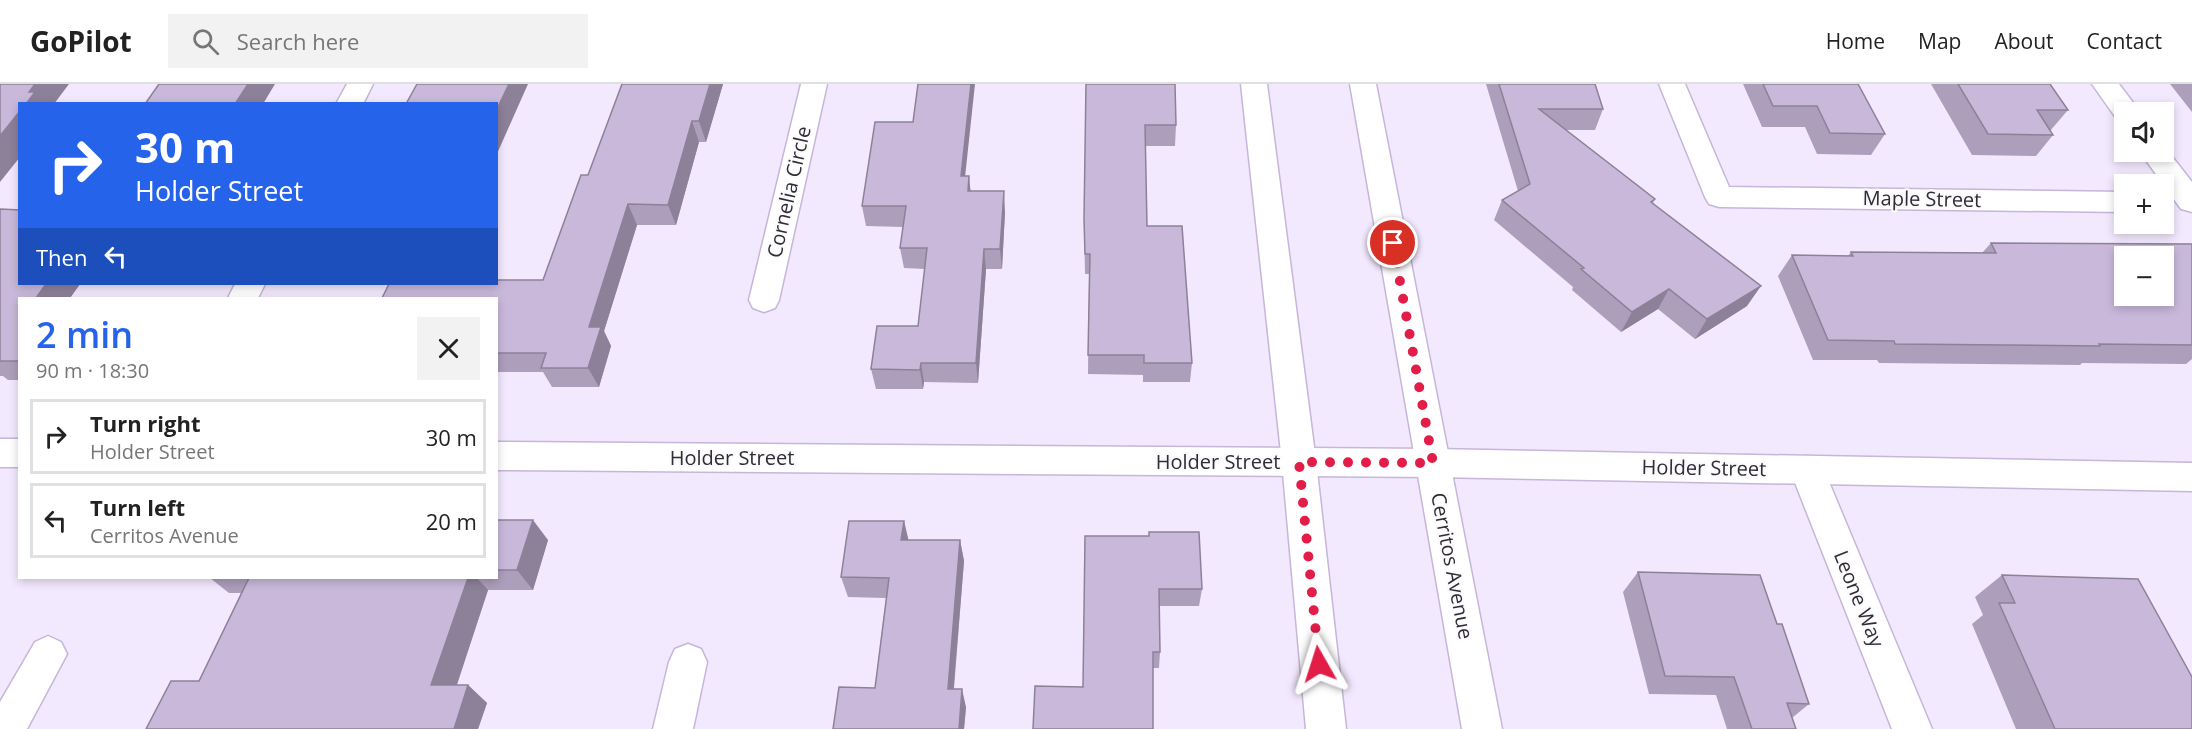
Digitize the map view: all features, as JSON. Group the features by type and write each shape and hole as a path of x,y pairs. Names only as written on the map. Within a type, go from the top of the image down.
{"street":[{"path":"350,102 360,84"},
{"name":"Cornelia Circle","path":"764,300 814,84"},
{"path":"1254,84 1299,462 1326,729"},
{"name":"Cerritos Avenue","path":"1363,84 1482,729"},
{"name":"Maple Street","path":"1671,84 1719,197 2114,202"},
{"path":"2105,84 2118,102"},
{"path":"2162,162 2192,202"},
{"path":"2174,202 2192,202"},
{"path":"0,453 18,453"},
{"name":"Holder Street","path":"498,456 1433,463 2192,477"},
{"name":"Leone Way","path":"1807,470 1911,729"},
{"path":"6,729 48,654"},
{"path":"673,729 688,662"}],"building":[{"path":"0,84 35,84 29,92 35,92 28,102 18,102 18,114 0,136"},
{"path":"159,84 248,84 236,102 146,102"},
{"path":"417,84 509,84 498,107 498,102 407,102"},
{"path":"622,84 710,84 699,121 692,121 668,205 628,204 589,327 601,327 588,368 541,368 546,353 498,353 498,297 382,297 388,285 498,285 498,280 543,280 581,175 588,175"},
{"path":"918,84 971,84 961,176 969,176 968,191 1004,191 1000,249 984,249 976,363 921,363 920,370 871,369 877,326 918,326 927,248 900,248 906,206 862,206 875,122 913,122"},
{"path":"1086,84 1175,84 1176,125 1145,125 1147,226 1182,226 1192,363 1144,363 1144,355 1088,355 1090,254 1085,254 1084,219"},
{"path":"1499,84 1595,84 1603,109 1539,109 1655,199 1651,202 1761,286 1707,319 1669,289 1632,312 1581,269 1584,268 1502,200 1530,184"},
{"path":"1763,84 1858,84 1885,134 1830,133 1817,106 1773,106"},
{"path":"1958,84 2050,84 2068,110 2037,110 2053,135 1988,134"},
{"path":"0,209 18,210 18,285 45,285 37,297 18,297 18,361 0,361"},
{"path":"1991,243 2192,244 2192,345 1895,344 1894,341 1828,340 1792,255 1853,256 1851,252 1996,253"},
{"path":"498,520 533,520 517,570 498,570"},
{"path":"849,521 904,521 901,540 960,540 948,689 962,689 959,729 833,729 839,687 875,688 889,578 841,577"},
{"path":"1149,532 1199,532 1202,589 1159,589 1160,652 1153,652 1153,729 1033,729 1035,686 1083,687 1085,536 1149,536"},
{"path":"1638,572 1760,575 1777,624 1782,624 1809,704 1787,703 1796,729 1752,729 1734,677 1665,676"},
{"path":"2002,575 2138,579 2192,677 2192,729 2055,729 1999,603 2015,603"},
{"path":"249,579 468,579 431,685 468,685 454,729 146,729 171,681 199,681"}],"route":[{"path":"1319,664 1299,462 1433,463 1393,243"}]}
